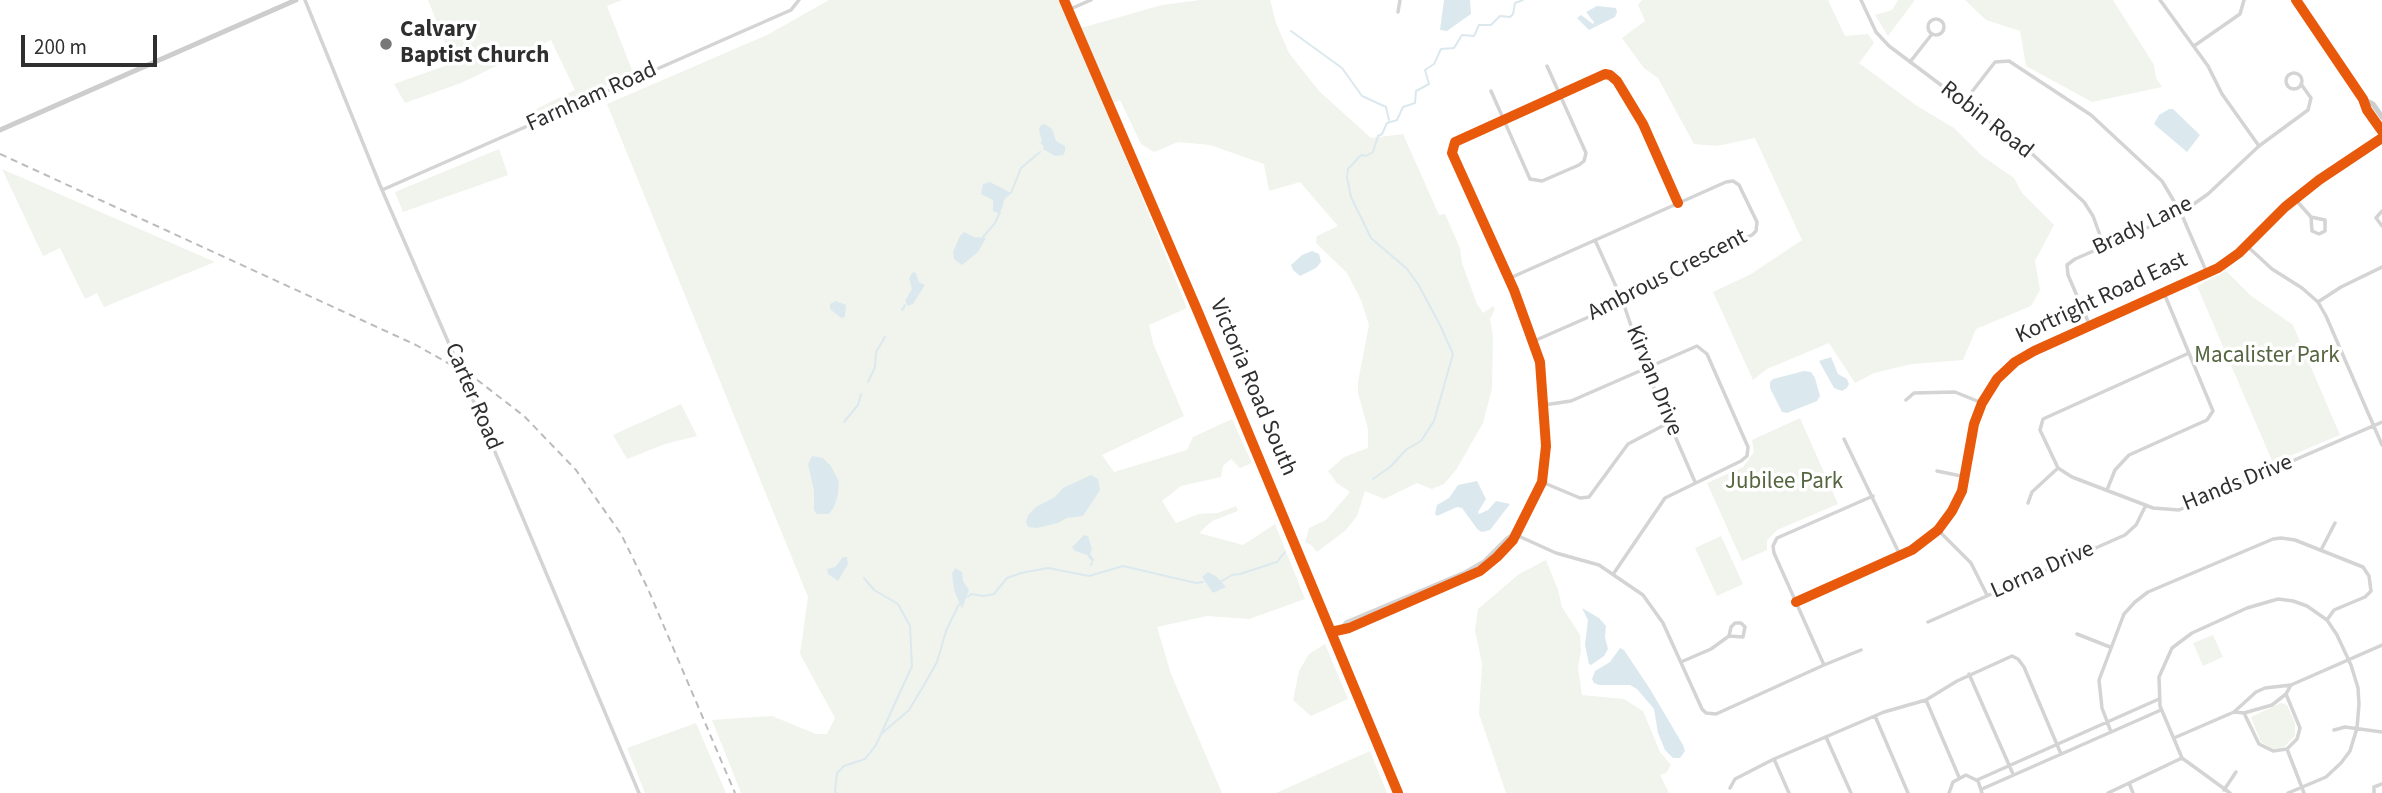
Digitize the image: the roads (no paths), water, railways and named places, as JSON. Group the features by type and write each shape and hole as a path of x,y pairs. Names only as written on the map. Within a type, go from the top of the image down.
{"main road":[{"path":"0,130 296,0"},
{"name":"Victoria Road South","path":"1064,0 1398,793"},
{"path":"2296,0 2382,131"},
{"path":"2363,99 2373,104 2382,117"}],"street":[{"name":"Carter Road","path":"305,0 382,190 639,793"},
{"name":"Farnham Road","path":"382,190 791,10 799,0"},
{"path":"1069,10 1091,0"},
{"path":"1398,12 1400,0"},
{"name":"Robin Road","path":"1861,0 1876,32 1889,46 2029,151 2084,202 2093,216 2104,246"},
{"path":"2160,0 2208,66 2222,94 2259,146"},
{"path":"2194,46 2240,14 2244,0"},
{"path":"1933,20 1941,21 1944,24 1943,32 1939,35 1932,34 1929,24 1933,20"},
{"path":"1910,62 1932,34"},
{"path":"1964,102 1995,62 2009,61 2091,115 2162,181 2181,213 2207,274"},
{"path":"1491,91 1529,176 1536,181 1542,181 1579,165 1586,153 1547,66"},
{"name":"Brady Lane","path":"2090,326 2068,275 2067,265 2075,259 2181,213 2208,194 2259,146 2308,110 2311,98 2301,84 2300,76 2296,73 2289,74 2286,79 2290,88 2295,89 2301,84"},
{"path":"1341,628 1346,622 1465,572 1484,561 1514,534 1528,514 1542,482 1546,446 1541,369 1534,341 1509,279 1452,149 1458,139 1605,74 1614,77 1643,124 1678,203"},
{"name":"Kortright Road East","path":"1796,602 1900,555 1938,530 1957,502 1966,477 1974,424 1982,403 1997,379 2015,362 2207,274 2247,246 2295,199 2319,180 2382,138"},
{"name":"Ambrous Crescent","path":"1509,279 1726,182 1737,183 1757,222 1756,231 1752,235 1688,265 1657,287 1534,341"},
{"path":"2295,199 2311,217 2325,220 2327,226 2322,233 2312,231 2311,217"},
{"path":"2382,211 2376,218 2382,226"},
{"name":"Kirvan Drive","path":"1595,240 1623,302 1668,423 1696,482"},
{"path":"2247,246 2272,270 2302,288 2318,302 2382,445"},
{"path":"2318,302 2340,286 2382,267"},
{"path":"2107,490 2115,470 2129,455 2211,416 2212,405 2164,293"},
{"path":"1544,405 1571,401 1697,346 1707,354 1748,452 1741,461 1665,498 1614,573"},
{"path":"2028,503 2032,492 2058,468 2039,430 2043,419 2189,353"},
{"path":"1906,400 1914,393 1955,392 1982,403"},
{"name":"Hands Drive","path":"2058,468 2072,477 2146,505 2169,510 2188,508 2382,422"},
{"path":"1542,482 1580,498 1590,497 1628,444 1668,423"},
{"path":"1844,439 1900,555"},
{"path":"1937,471 1966,477"},
{"path":"1824,665 1773,546 1777,538 1873,496"},
{"name":"Lorna Drive","path":"1928,622 2125,535 2136,525 2146,505"},
{"path":"2321,550 2336,523"},
{"path":"1938,530 1971,563 1987,595"},
{"path":"1331,632 1349,628 1480,571 1505,550 1514,534"},
{"path":"1514,534 1556,553 1586,560 1614,573 1650,603 1666,627 1702,709 1713,715 1861,650"},
{"path":"2112,732 2100,699 2099,680 2124,614 2148,592 2273,539 2295,540 2363,567 2370,576 2371,591 2365,597 2334,610 2327,620"},
{"path":"2230,793 2182,758 2161,710 2159,677 2172,648 2192,632 2247,608 2278,599 2307,606 2327,620 2349,660 2358,688 2357,728 2350,751 2326,777 2303,791 2288,793"},
{"path":"1390,604 1392,610"},
{"path":"1681,662 1711,649 1729,636 1743,637 1745,627 1741,623 1735,623 1729,636"},
{"path":"2077,634 2110,647"},
{"path":"2174,738 2234,712 2256,692 2265,688 2291,685 2382,645"},
{"path":"1730,788 1735,779 1774,759 1875,716 1926,700 1969,674 2012,656 2018,659 2061,754"},
{"path":"1969,674 2013,774"},
{"path":"2234,712 2244,713 2272,705 2286,694 2291,685"},
{"path":"2244,713 2259,744 2273,751 2287,749 2297,739 2300,727 2286,694"},
{"path":"1977,780 2159,699"},
{"path":"1926,700 1959,777"},
{"path":"1950,793 1953,782 1959,777 1970,776 1977,780 1982,791 2013,774 2161,710"},
{"path":"1875,716 1908,793"},
{"path":"2334,730 2345,727 2382,732"},
{"path":"1826,737 1851,793"},
{"path":"2287,749 2303,791"},
{"path":"2108,793 2182,758"},
{"path":"1774,759 1789,793"},
{"path":"2224,790 2236,772"},
{"path":"2129,782 2133,793"},
{"path":"2374,793 2374,787 2382,785"}],"waterway":[{"path":"1373,479 1390,467 1407,449 1421,441 1434,421 1453,354 1418,284 1407,269 1371,238 1351,197 1348,169 1361,155 1366,156 1373,152 1378,136 1382,134 1387,123 1397,120 1403,107 1415,103 1416,91 1429,84 1425,70 1434,64 1441,49 1454,48 1462,35 1474,36 1479,25 1491,25 1500,16 1510,17 1515,3 1523,0"},
{"path":"1291,31 1342,68 1362,96 1386,107 1389,120"},
{"path":"1011,193 1021,168 1040,152"},
{"path":"983,237 1000,212"},
{"path":"902,310 905,305"},
{"path":"868,382 875,367 876,352 885,337"},
{"path":"844,422 858,405 861,394"},
{"path":"1220,582 1232,575 1277,562 1285,552"},
{"path":"968,597 971,594 994,594 1007,578 1048,568 1089,576 1123,566 1196,583 1203,582"},
{"path":"837,793 837,773 844,766 865,759 876,745 912,666 910,626 898,604 874,590 864,578"},
{"path":"881,734 909,710 937,662 946,631 959,604"}],"railway":[{"path":"0,154 416,345 476,379 524,416 576,470 621,534 648,589 735,793"}],"place":[{"name":"Calvary Baptist Church","path":"386,44"}],"park label":[{"name":"Macalister Park","path":"2267,357"},
{"name":"Jubilee Park","path":"1784,483"}]}
